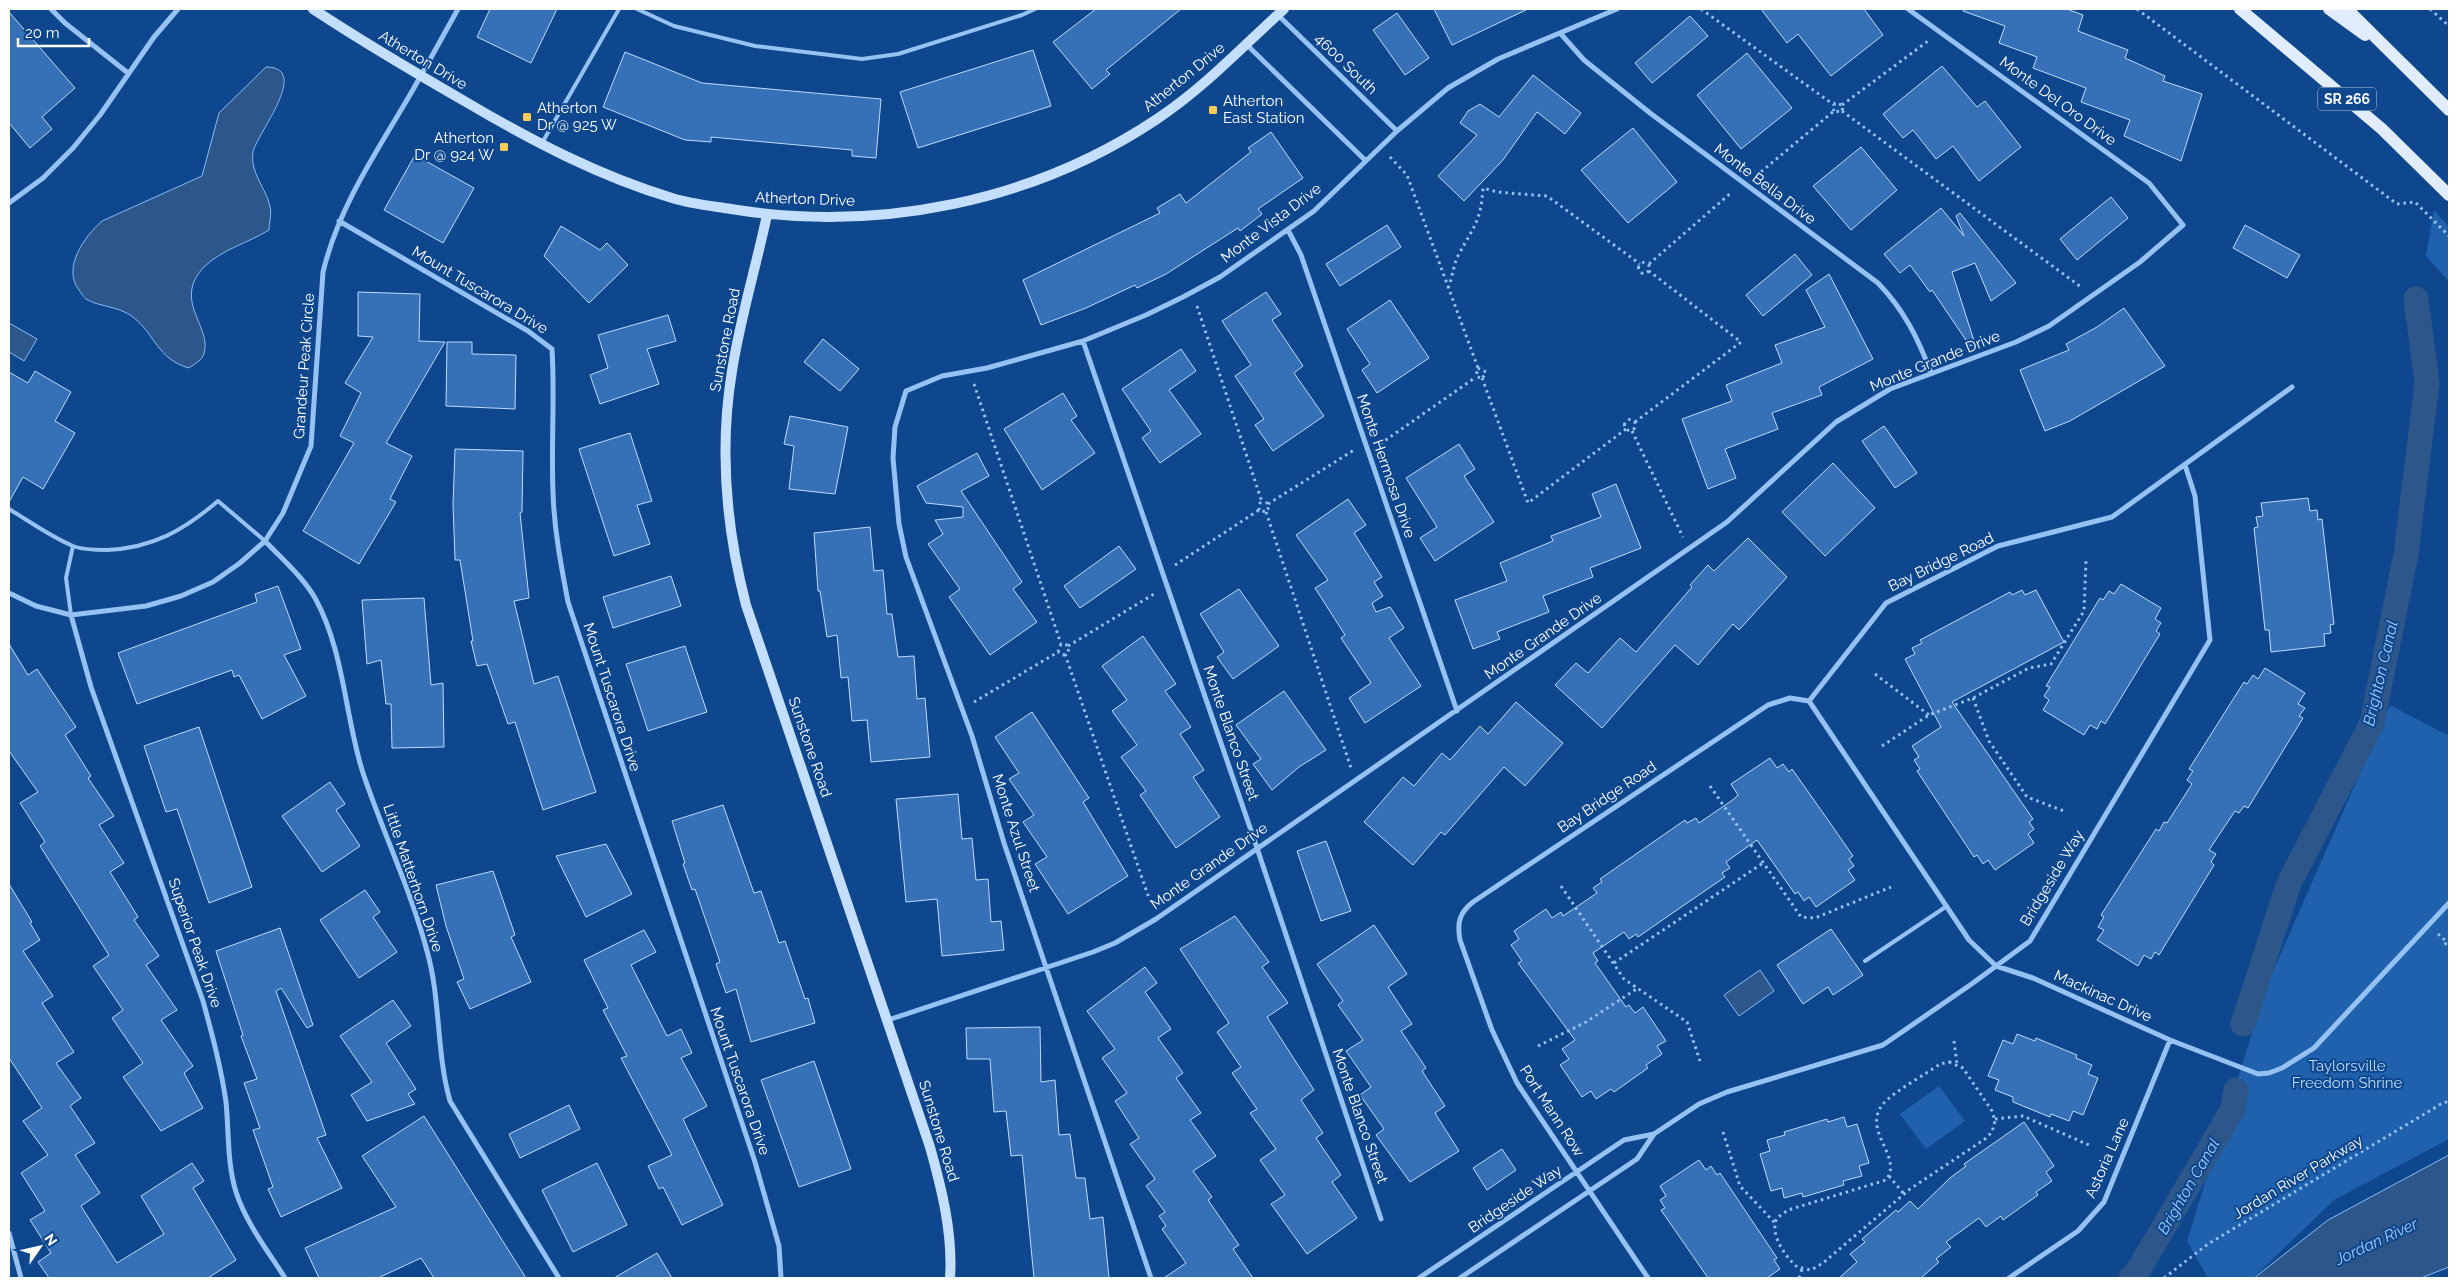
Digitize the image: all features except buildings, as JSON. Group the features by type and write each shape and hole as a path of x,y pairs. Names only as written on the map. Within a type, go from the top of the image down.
{"main road":[{"name":"SR 266","path":"2240,9 2382,129 2449,195"},
{"path":"2329,9 2414,73"},
{"path":"2347,9 2414,73 2449,110"}],"street":[{"path":"51,9 65,24 128,73"},
{"path":"9,203 43,178 73,148 100,115 128,73 178,9"},
{"name":"Atherton Drive","path":"313,9 421,77 540,146 611,177 674,199 766,215 830,218 889,216 949,205 1009,190 1066,168 1121,141 1157,119 1189,96 1281,12"},
{"name":"Grandeur Peak Circle","path":"9,593 36,606 71,615 146,606 181,596 213,582 265,542 283,513 311,446 323,272 330,245 355,187 421,77 458,9"},
{"name":"Monte Vista Drive","path":"906,391 942,376 1034,356 1083,341 1146,315 1220,277 1314,211 1397,131 1448,88 1498,59 1617,9"},
{"name":"Monte Del Oro Drive","path":"1908,9 2149,183 2183,225"},
{"name":"4600 South","path":"1281,12 1397,131"},
{"name":"Monte Bella Drive","path":"1560,34 1584,60 1878,283 1896,302 1909,321 1931,373"},
{"path":"1247,45 1366,162"},
{"name":"Sunstone Road","path":"766,215 730,388 725,461 728,519 735,560 746,605 888,1020 942,1192 952,1258 950,1278"},
{"name":"Mount Tuscarora Drive","path":"339,221 528,331 552,349 554,385 553,491 557,547 568,602 755,1162 778,1238 781,1278"},
{"name":"Monte Grande Drive","path":"888,1020 1048,968 1115,943 1156,919 1458,711 1727,522 1836,422 1890,389 2016,342 2048,326 2140,262 2183,225"},
{"name":"Monte Hermosa Drive","path":"1288,230 1301,255 1458,711"},
{"name":"Monte Blanco Street","path":"1083,341 1257,848 1381,1219"},
{"name":"Bay Bridge Road","path":"1461,915 1473,902 1768,705 1790,698 1809,701 1886,604 1998,546 2112,517 2292,387"},
{"name":"Monte Azul Street","path":"906,391 895,426 893,458 898,516 906,557 972,736 1004,842 1151,1278"},
{"name":"Bridgeside Way","path":"1460,1278 1637,1159 1654,1134 1699,1104 1727,1092 1882,1045 2030,941 2210,640 2195,496 2185,465"},
{"name":"Little Matterhorn Drive","path":"265,542 292,568 314,596 329,628 350,724 363,772 427,951 434,985 444,1078 450,1101 559,1278"},
{"name":"Superior Peak Drive","path":"71,615 91,687 203,1001 215,1046 226,1101 230,1156 237,1193 257,1234 285,1278"},
{"name":"Mackinac Drive","path":"1809,701 1969,940 1996,966 2033,978 2170,1040 2258,1074 2269,1074 2282,1068 2314,1048 2449,903"},
{"name":"Port Mann Row","path":"1461,915 1458,926 1460,940 1492,1030 1517,1083 1648,1278"},
{"name":"Astoria Lane","path":"2009,1278 2078,1231 2104,1202 2170,1040"},
{"name":"Bridgeside Way","path":"1420,1278 1624,1140 1654,1134"},
{"path":"9,1233 21,1278"}],"lane":[{"path":"540,146 619,9"},
{"path":"638,9 674,26 755,46 862,59 898,54 1022,15 1034,9"},
{"path":"9,510 73,546 97,550 132,549 161,539 183,528 218,501 265,542"},
{"path":"71,615 66,578 73,546"},
{"path":"1865,960 1947,906"}],"path":[{"path":"1701,9 1834,105"},
{"path":"2137,9 2396,204 2415,202 2449,236"},
{"path":"2430,9 2449,26"},
{"path":"1834,105 1839,103 1842,105 1940,32"},
{"path":"1834,105 1834,111"},
{"path":"1842,105 1842,111"},
{"path":"1649,264 1834,111"},
{"path":"1834,111 1837,113 1842,111"},
{"path":"1842,111 2092,297"},
{"path":"1381,147 1407,175 1478,368 1486,372 1482,378"},
{"path":"1448,288 1459,254 1476,228 1480,215 1483,188 1497,192 1547,196 1640,264 1641,272 1649,271 1741,342 1635,422"},
{"path":"1640,264 1645,262 1649,264"},
{"path":"1649,264 1649,271"},
{"path":"1192,292 1262,502"},
{"path":"1476,377 1475,372 1478,368"},
{"path":"969,371 1061,644 1058,652 991,692"},
{"path":"1397,432 1476,377 1482,378"},
{"path":"1482,378 1528,503 1626,429 1627,420 1635,422"},
{"path":"1632,431 1636,427 1635,422"},
{"path":"1626,429 1632,431 1688,549"},
{"path":"1355,781 1266,512 1268,504 1351,451 1366,448"},
{"path":"1262,502 1268,504"},
{"path":"1259,510 1258,505 1262,502"},
{"path":"1191,554 1259,510 1266,512"},
{"path":"1882,746 1929,715 1973,698 2029,668 2051,664 2084,611 2086,561"},
{"path":"1061,644 1068,646 1154,595 1165,578"},
{"path":"1065,654 1068,651 1068,646"},
{"path":"1058,652 1065,654"},
{"path":"1065,654 1156,919"},
{"path":"1875,674 1929,715"},
{"path":"1973,698 1989,741 2027,797 2064,812"},
{"path":"1710,786 1797,914 1806,919 1815,918 1891,887"},
{"path":"1614,963 1763,864"},
{"path":"1561,886 1624,979 1687,1022 1700,1061"},
{"path":"1538,1046 1586,1022 1638,988"},
{"path":"1954,1041 1957,1064"},
{"path":"1723,1132 1740,1186 1775,1223 1778,1242 1793,1263 1802,1269 1811,1270 1823,1263 1904,1194 1989,1136 1994,1119 1992,1111 1967,1073 1957,1064 1949,1062 1940,1064 1886,1100 1879,1110 1876,1124 1890,1162 1889,1176 1904,1194"},
{"name":"Jordan River Parkway","path":"2164,1278 2208,1244 2441,1104 2449,1101"},
{"path":"1994,1119 2023,1116 2089,1145"},
{"path":"1775,1223 1784,1212 1881,1182 1889,1176"},
{"path":"1799,1278 1802,1269"}],"green space":[{"path":"2434,210 2449,227 2449,282 2426,256"},
{"name":"Taylorsville Freedom Shrine","path":"2390,705 2449,736 2449,1139 2334,1200 2253,1278 2208,1278 2187,1241 2267,985"},
{"path":"1939,1086 1965,1121 1926,1149 1900,1114"}],"water":[{"path":"266,67 279,70 284,78 283,89 278,103 253,152 256,174 270,207 269,230 212,260 195,279 192,302 205,346 202,358 189,368 170,359 133,317 122,311 91,302 85,298 74,281 74,263 77,253 88,235 102,221 202,176 219,113"},
{"path":"9,323 37,339 24,361 9,352"},
{"path":"1760,970 1774,991 1739,1016 1724,995"},
{"name":"Jordan River","path":"2449,1155 2449,1267 2421,1278 2254,1278 2328,1220"}],"waterway":[{"name":"Brighton Canal","path":"2243,1024 2289,883 2372,723 2406,554 2427,383 2416,299"},
{"name":"Brighton Canal","path":"2131,1278 2139,1269 2233,1109 2236,1090"}],"place":[{"name":"Atherton East Station","path":"1213,110"},
{"name":"Atherton Dr @ 925 W","path":"527,117"},
{"name":"Atherton Dr @ 924 W","path":"504,147"}]}
